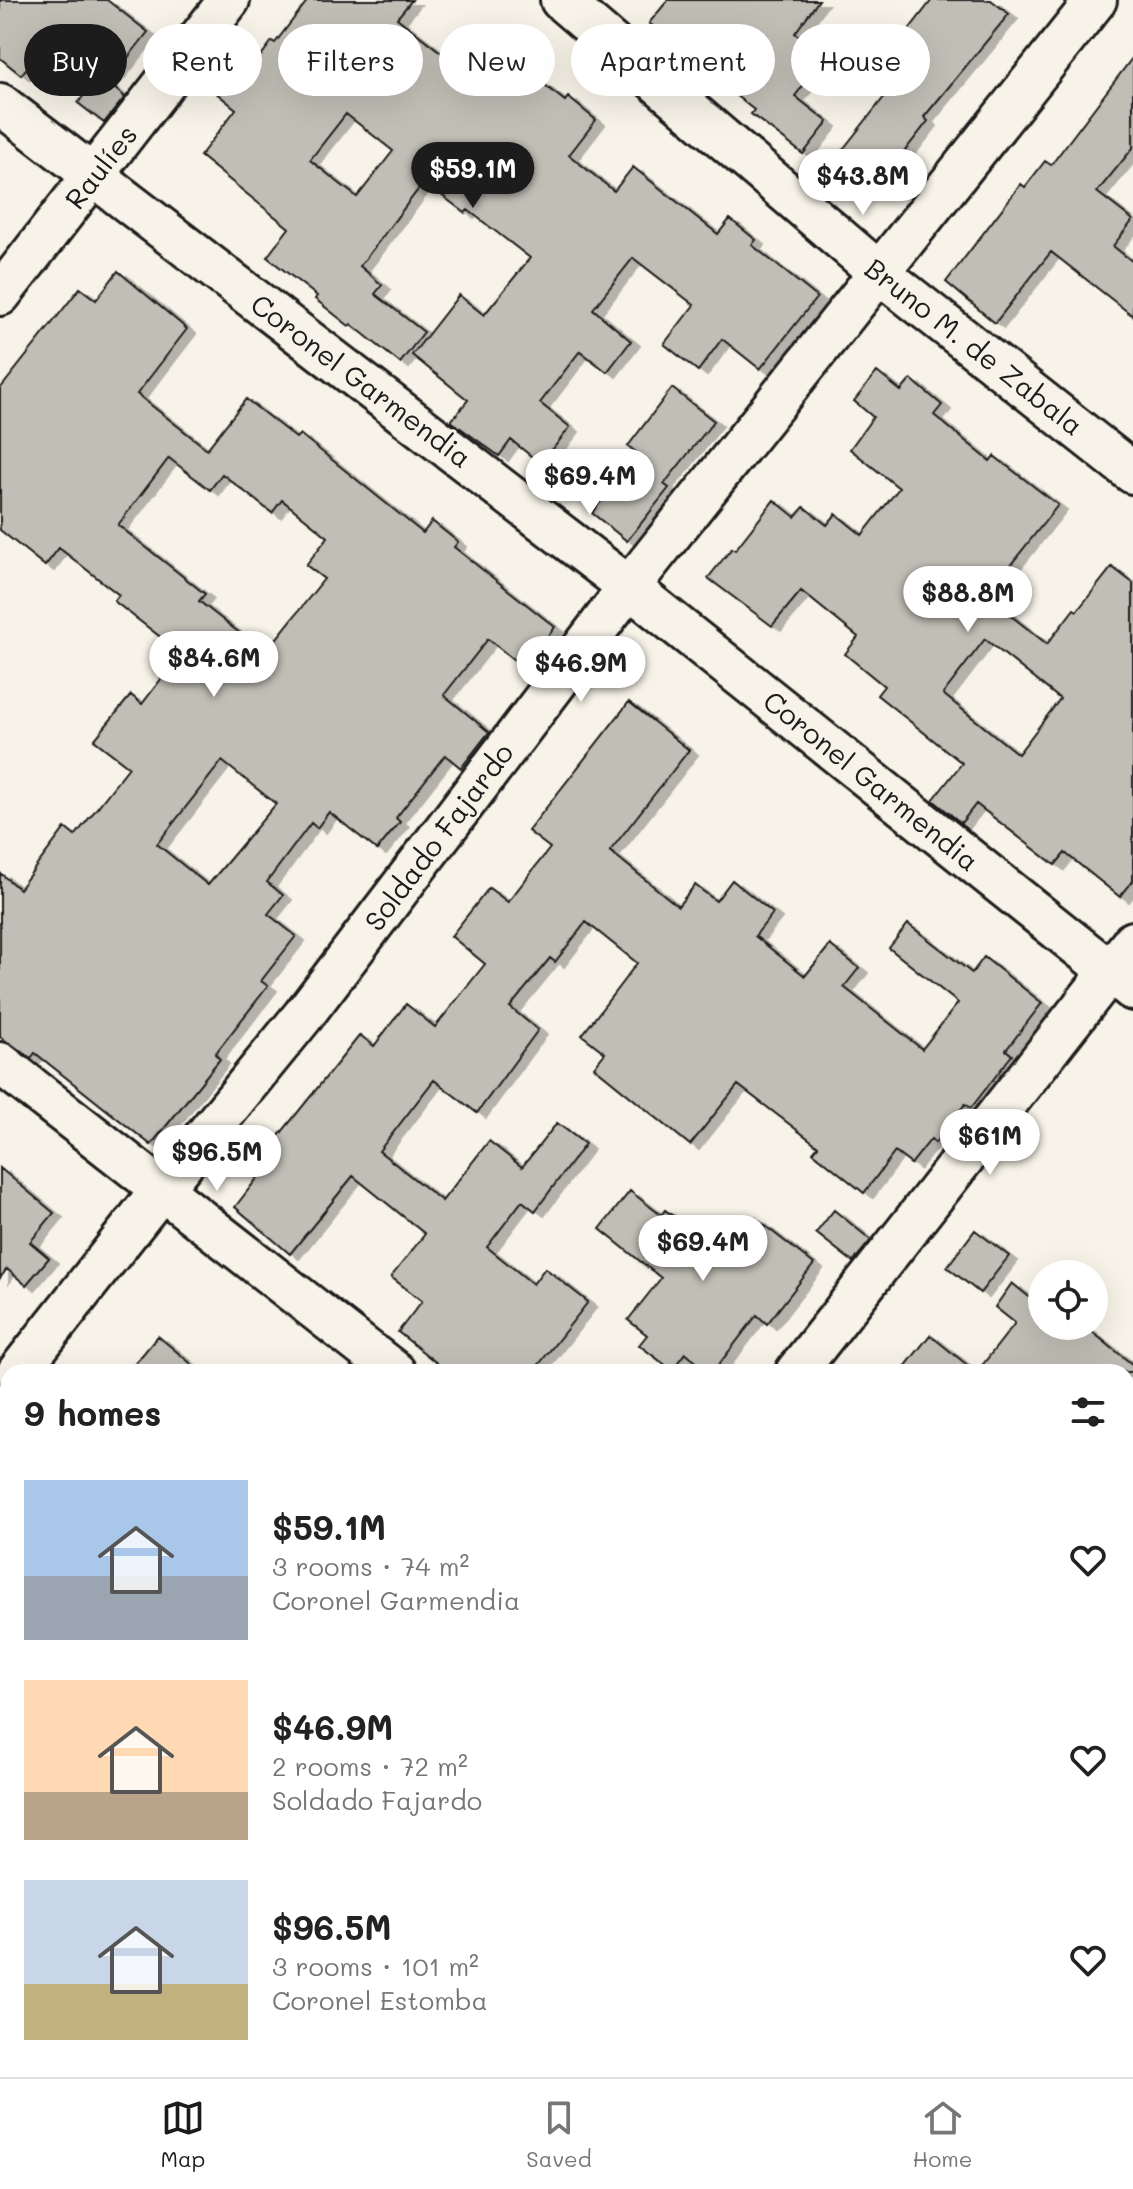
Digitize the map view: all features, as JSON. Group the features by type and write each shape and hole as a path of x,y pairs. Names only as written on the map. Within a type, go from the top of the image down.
{"street":[{"name":"Raulíes","path":"0,295 229,0"},
{"name":"Bruno M. de Zabala","path":"561,0 881,274 1133,473"},
{"name":"Soldado Fajardo","path":"24,1364 303,1016 629,587 1096,0"},
{"name":"Coronel Garmendia","path":"0,104 1125,968"},
{"path":"803,1364 1125,968"},
{"path":"0,1063 385,1364"}],"building":[{"path":"0,0 107,0 143,28 143,38 127,59 127,24 24,24 24,71 21,75 0,58"},
{"path":"308,0 412,0 397,18 405,24 290,24"},
{"path":"668,0 819,0 802,24 791,24 791,96 828,122 803,154 751,114 754,110 736,96 775,96 775,24 649,23"},
{"path":"932,0 991,0 1009,14 924,117 928,121 885,176 880,172 867,188 833,162 885,96 930,96 930,24 913,24"},
{"path":"423,38 439,51 439,96 555,96 555,93 565,101 568,97 596,120 569,155 614,191 633,167 718,234 730,219 756,240 752,245 817,297 760,369 722,339 698,371 664,344 694,305 633,258 593,309 631,341 607,372 580,351 540,403 570,427 541,464 511,440 499,456 451,421 468,400 412,355 459,295 484,315 530,258 468,210 465,213 424,182 360,266 382,285 375,294 424,332 400,363 315,299 317,296 267,257 289,228 200,156 236,109 220,96 262,96 262,54 272,41 275,43 278,39 278,96 423,96","holes":["346,114 393,151 357,197 310,160"]},
{"path":"1133,57 1133,148 1097,192 1133,220 1113,246 1133,262 1133,316 1051,252 995,323 946,282 1021,184 1025,187 1045,161 1051,165"},
{"path":"83,96 125,97 104,123 78,103"},
{"path":"118,271 187,329 137,394 207,449 246,399 296,438 300,434 423,533 432,521 458,542 454,547 555,627 524,668 488,639 444,695 489,732 461,768 445,755 396,818 400,822 377,850 329,812 317,828 311,823 267,882 283,895 268,914 296,936 261,981 268,986 215,1054 220,1059 151,1145 35,1053 31,1058 0,1037 0,873 19,889 65,828 75,836 129,767 94,740 131,695 142,704 181,653 114,601 119,595 59,548 45,566 0,530 0,389 80,288 96,300","holes":["169,458 210,490 222,474 272,513 282,500 328,537 306,565 324,579 265,653 199,601 205,594 118,525","222,761 276,804 208,885 157,844"]},
{"path":"877,372 901,391 911,379 942,405 934,415 990,461 994,456 1058,505 986,596 1047,644 1112,567 1133,583 1133,881 1120,897 1065,853 1055,865 976,804 961,823 933,800 962,763 877,695 884,686 845,654 858,637 801,591 772,626 708,578 732,548 735,550 774,500 795,517 804,507 827,525 836,514 862,535 899,488 850,449 873,417 854,401","holes":["985,639 1060,699 1018,754 943,694"]},
{"path":"672,388 714,421 664,484 669,488 627,541 592,513 637,453 628,446"},
{"path":"629,702 689,750 610,851 678,906 695,885 716,901 732,880 773,913 755,936 805,976 830,945 859,968 844,987 922,1049 958,1003 889,948 908,924 972,973 984,957 1042,1003 1006,1050 1012,1055 971,1108 965,1104 935,1143 931,1139 911,1164 895,1152 864,1193 813,1152 818,1146 738,1085 690,1145 594,1067 605,1053 582,1035 637,963 586,922 555,962 550,958 510,1007 538,1030 477,1113 434,1080 379,1151 442,1201 489,1141 522,1167 557,1123 585,1144 535,1211 522,1201 487,1247 533,1284 545,1268 588,1302 539,1364 438,1364 398,1332 422,1301 391,1277 425,1234 353,1176 290,1254 235,1207 272,1159 282,1142 277,1138 360,1035 374,1046 406,1004 435,1027 485,964 451,936 489,888 508,902 550,848 528,831"},
{"path":"0,1168 54,1213 30,1242 49,1258 26,1285 7,1269 0,1278"},
{"path":"630,1191 661,1215 665,1210 726,1256 755,1218 814,1264 767,1324 757,1315 719,1364 699,1364 685,1353 677,1364 664,1364 639,1345 647,1335 628,1320 661,1278 600,1229"},
{"path":"834,1210 871,1240 853,1262 816,1233"},
{"path":"975,1230 1009,1256 980,1293 947,1267"},
{"path":"1012,1283 1028,1296 1028,1340 1102,1340 1132,1364 983,1364 1015,1323 995,1307"},
{"path":"930,1335 966,1364 907,1364"},
{"path":"158,1336 191,1364 135,1364"}]}
